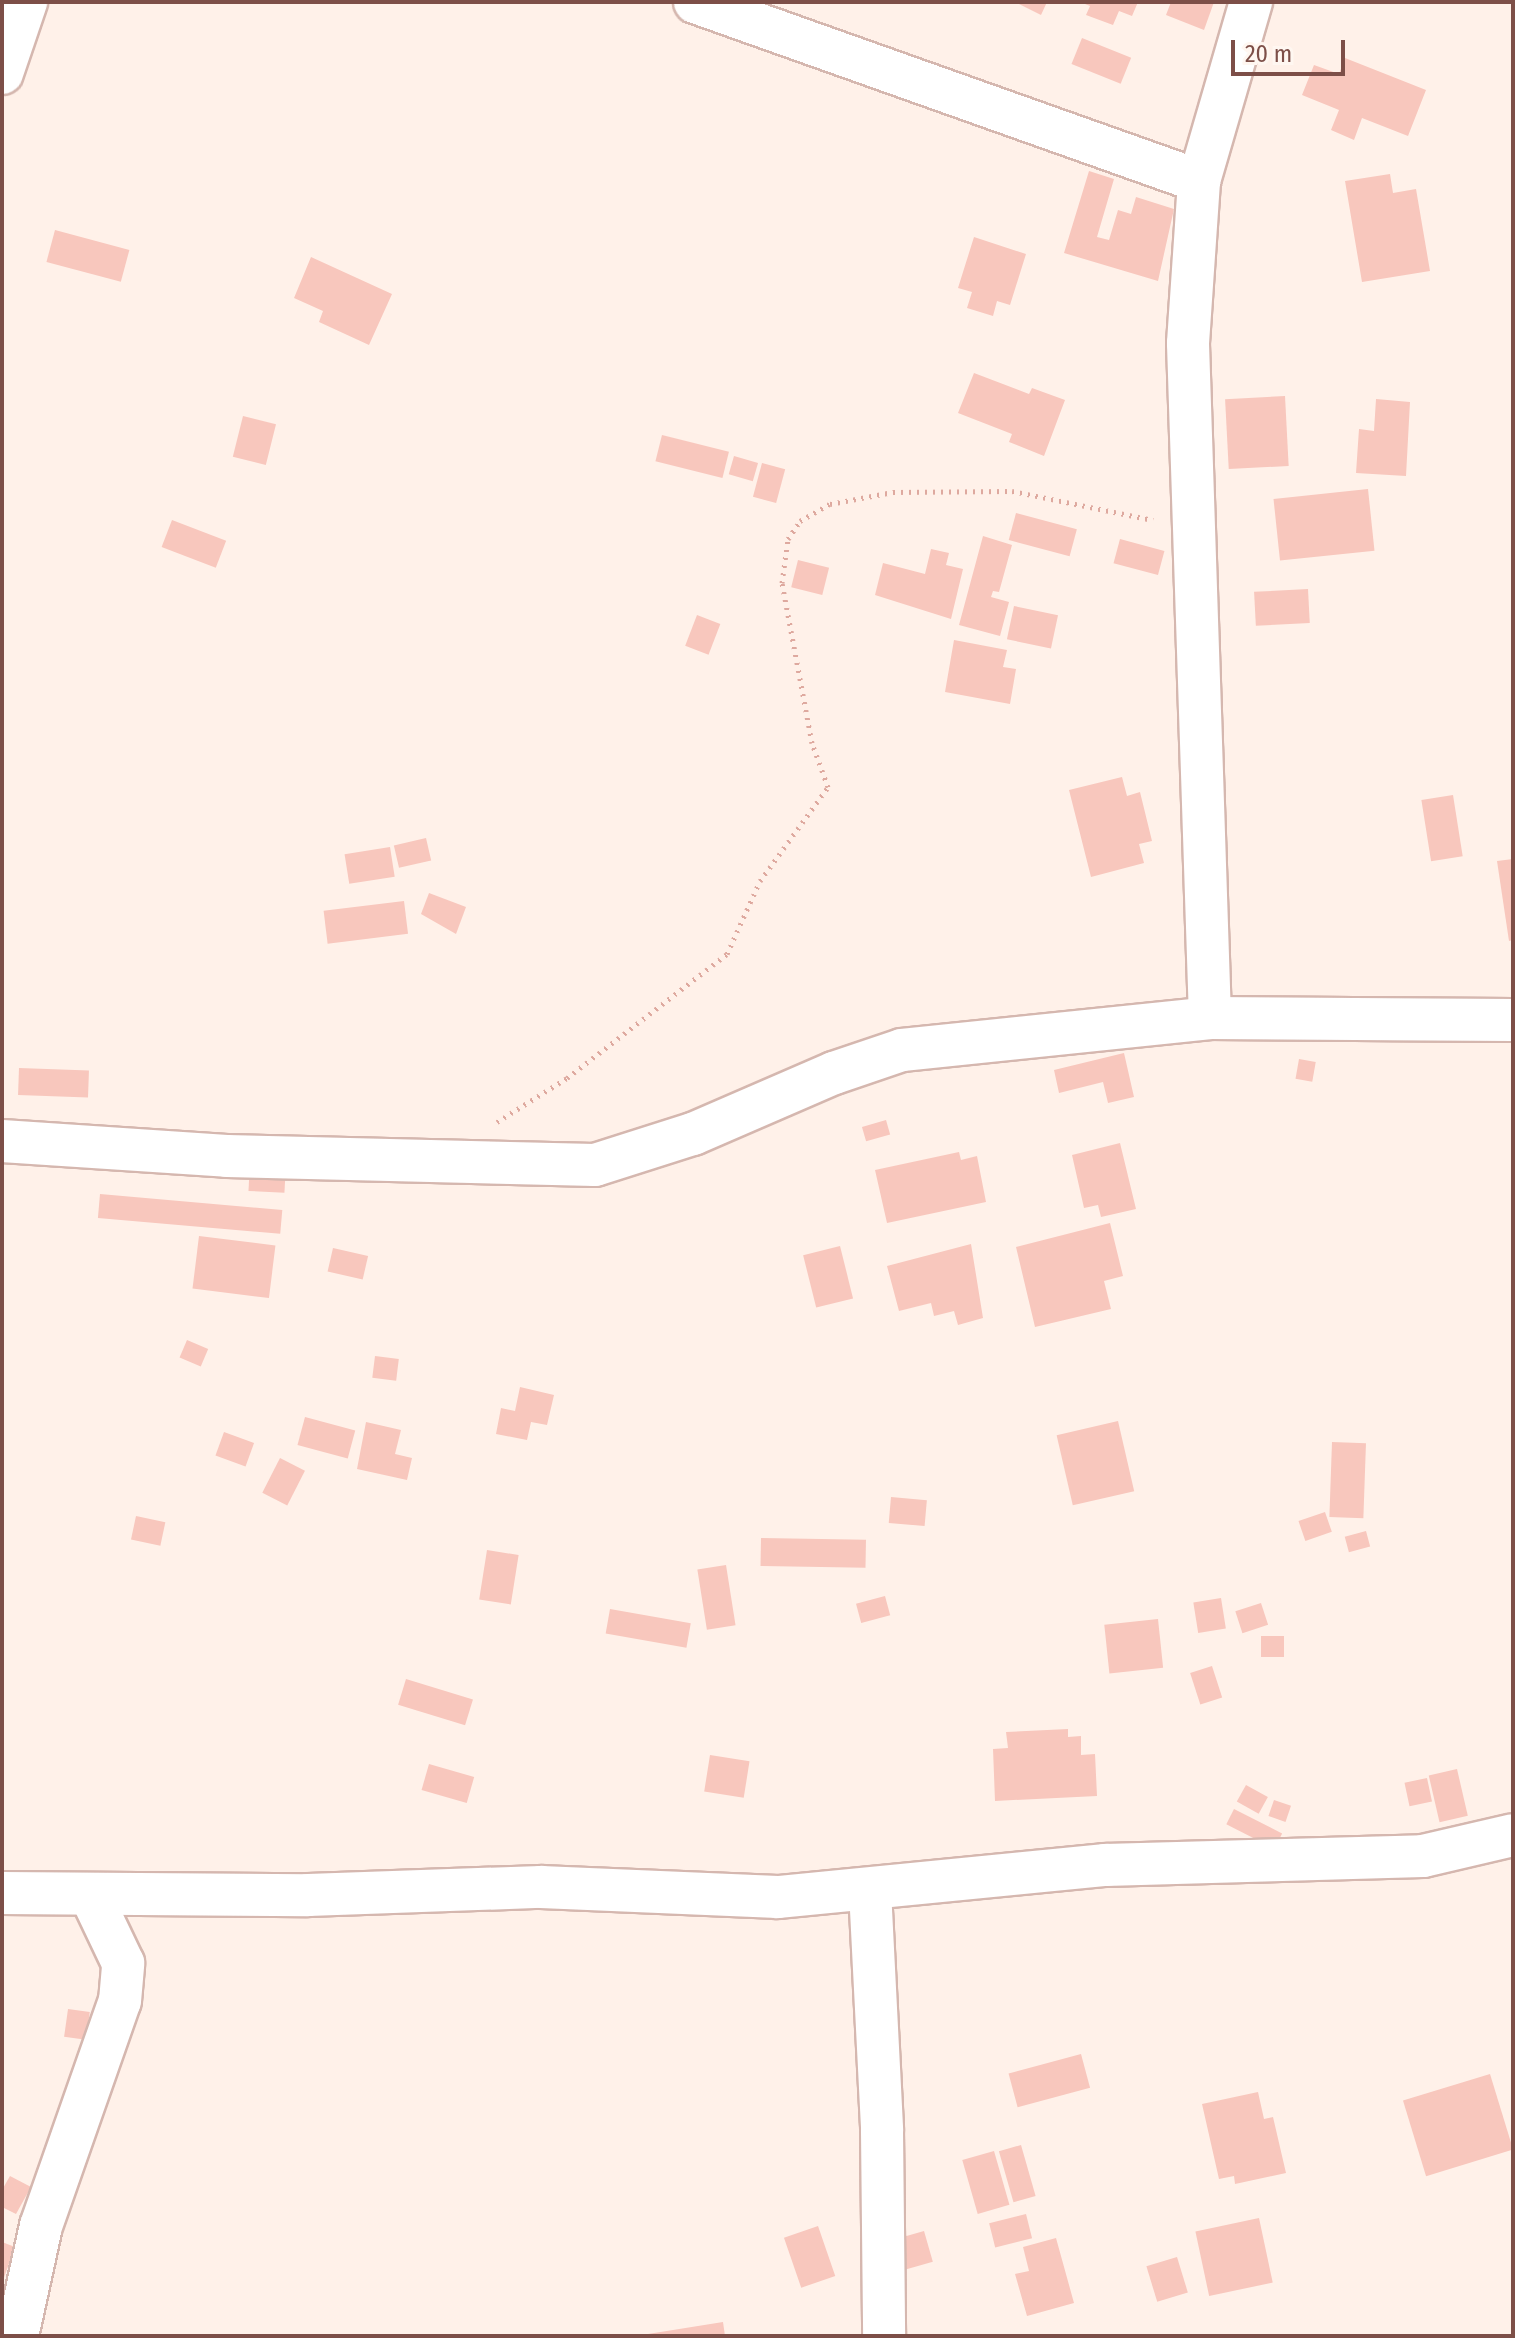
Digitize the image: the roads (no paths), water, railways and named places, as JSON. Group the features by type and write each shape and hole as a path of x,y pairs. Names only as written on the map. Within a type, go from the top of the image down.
{"street":[{"path":"2,73 26,2"},
{"path":"1210,1018 1188,343 1199,181 1251,2"},
{"path":"706,5 1199,181"},
{"path":"2,1141 227,1156 595,1165 693,1134 834,1073 902,1050 1210,1018 1513,1020"},
{"path":"2,1893 91,1896 541,1887 778,1897 870,1890 989,1873 1105,1865 1423,1856 1513,1835"},
{"path":"870,1890 882,2131 884,2336"},
{"path":"16,2335 41,2226 122,1989 123,1963 91,1896"}]}
